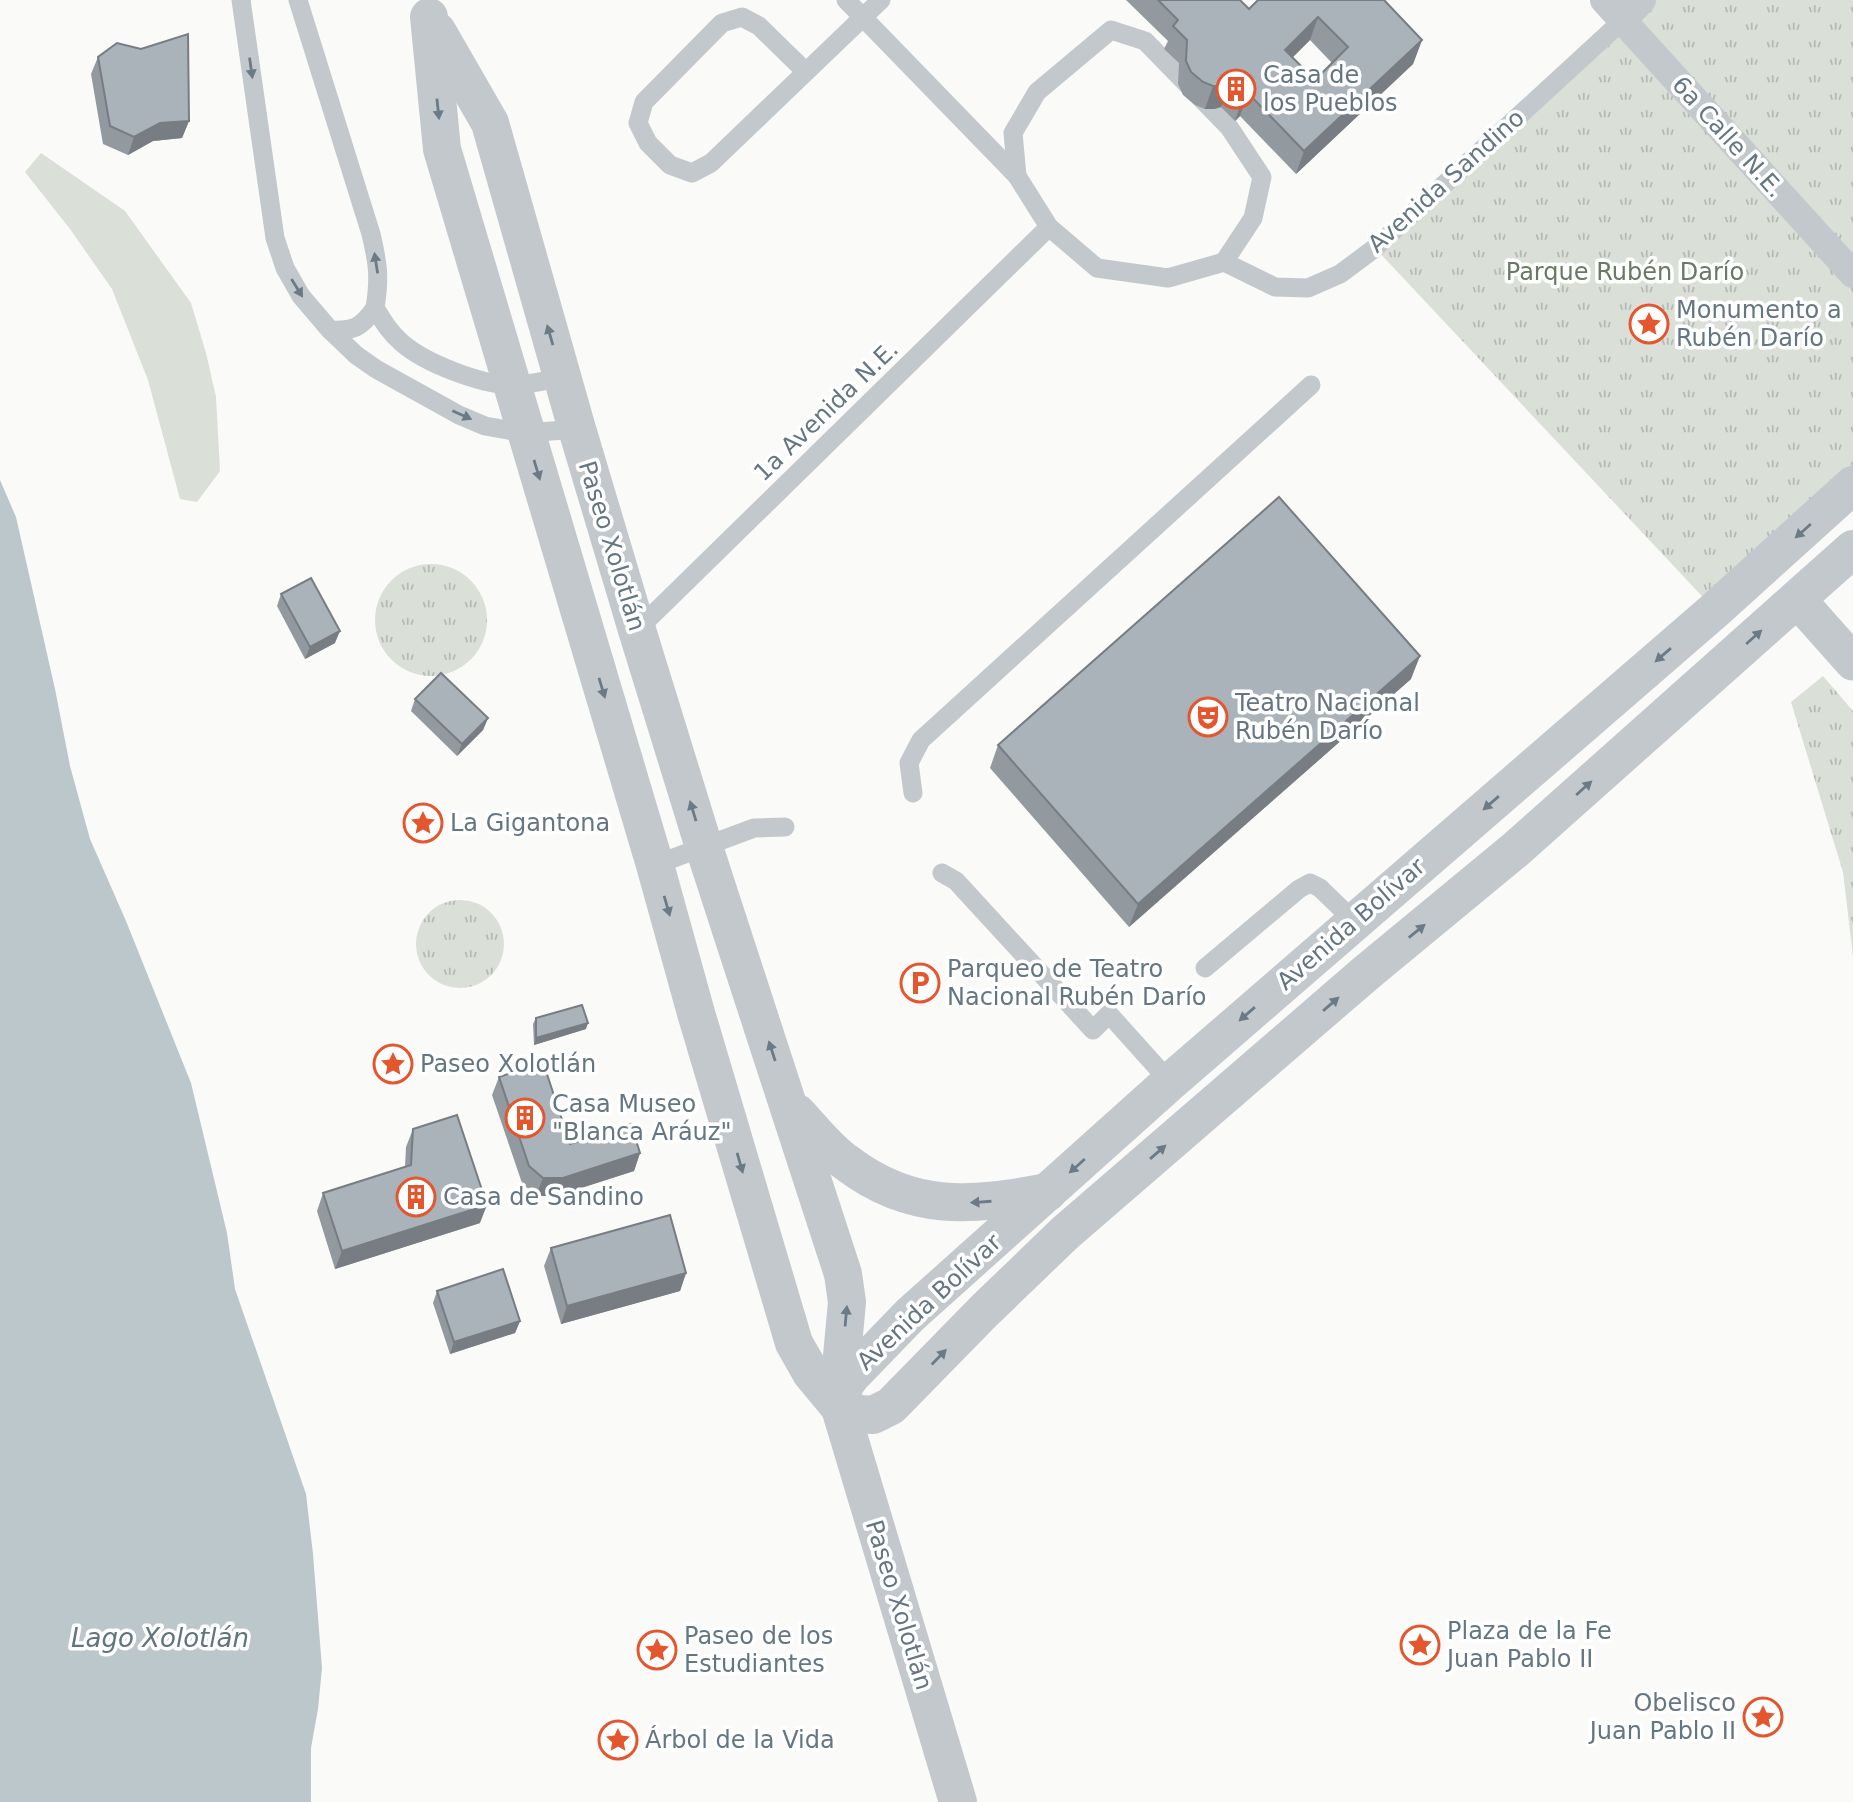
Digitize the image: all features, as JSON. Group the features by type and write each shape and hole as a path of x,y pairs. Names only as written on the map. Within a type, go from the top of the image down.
{"street":[{"name":"Avenida Sandino","path":"1613,10 1642,0"},
{"name":"Paseo Xolotlán","path":"432,6 489,123 637,630 843,1274 847,1302 840,1408 958,1802"},
{"name":"Paseo Xolotlán","path":"432,6 442,149 794,1343 811,1373 840,1408"},
{"name":"6a Calle N.E.","path":"1613,10 1853,274"},
{"name":"Avenida Bolívar","path":"1853,485 1715,610 1170,1082 910,1315 845,1384 840,1408 847,1413 873,1415 891,1406 1065,1233 1356,982 1515,850 1853,549"},
{"path":"1797,599 1853,662"},
{"path":"789,1105 846,1163 901,1194 927,1200 975,1203 1048,1192"},
{"path":"873,1517 865,1470 866,1456 876,1425 891,1406"}],"lane":[{"path":"241,0 275,237 285,268 301,296 356,355 459,415 485,426 526,433 577,429"},
{"path":"298,0 377,261 379,284 375,308 358,327 330,330"},
{"path":"846,0 1017,176 1049,228 1097,268 1168,278 1224,262 1253,218 1262,177 1229,127 1144,41 1111,30 1037,92 1013,133 1017,176"},
{"path":"806,72 759,26 742,17 722,23 645,102 638,122 648,143 670,165 692,173 711,163 863,18 881,0"},
{"name":"Avenida Sandino","path":"1224,262 1275,287 1308,288 1340,274 1374,248 1613,10"},
{"name":"1a Avenida N.E.","path":"637,630 1049,228"},
{"path":"375,308 387,328 424,359 472,378 513,385 562,378"},
{"path":"913,793 909,763 921,740 1311,386"},
{"path":"655,865 754,828 785,827"},
{"path":"942,873 956,881 1093,1030 1109,1014 1170,1082"},
{"path":"1205,968 1299,888 1310,883 1320,888 1354,921"}],"green space":[{"name":"Parque Rubén Darío","path":"1642,0 1853,0 1853,485 1715,610 1375,248"},
{"path":"41,153 125,211 191,303 216,397 220,471 197,502 180,499 148,380 112,289 25,172"},
{"path":"431,564 452,568 470,581 483,599 487,620 483,641 470,659 452,672 431,676 410,672 392,659 379,641 375,620 379,599 392,581 410,568"},
{"path":"1823,676 1853,711 1853,956 1843,872 1791,702"},
{"path":"460,900 477,904 491,913 500,927 504,944 500,961 491,975 477,984 460,988 443,984 429,975 420,961 416,944 420,927 429,913 443,904"}],"water":[{"name":"Lago Xolotlán","path":"0,480 16,517 70,766 90,839 191,1083 227,1233 235,1289 306,1494 322,1668 311,1748 311,1802 0,1802"}],"building":[{"name":"Casa de los Pueblos","path":"1158,0 1240,0 1249,9 1258,0 1384,0 1422,40 1304,151 1248,93 1243,97 1230,84 1213,86 1191,72 1186,61 1187,40 1173,26 1178,20","holes":["1318,17 1348,47 1315,80 1285,50"]},
{"path":"188,34 189,121 160,123 134,137 110,126 98,57 117,43 141,49"},
{"name":"Teatro Nacional Rubén Darío","path":"1279,497 1420,656 1138,904 998,745"},
{"path":"311,578 340,631 310,647 281,594"},
{"path":"441,673 488,718 462,744 415,699"},
{"path":"582,1005 588,1023 536,1038 536,1018"},
{"path":"543,1062 570,1144 631,1124 640,1153 563,1178 543,1178 529,1166 499,1077"},
{"name":"Casa de Sandino","path":"457,1115 487,1205 342,1251 323,1193 411,1165 413,1129"},
{"path":"670,1215 686,1273 567,1306 551,1248"},
{"path":"503,1269 520,1321 454,1342 437,1291"}],"place":[{"name":"Casa de los Pueblos","path":"1236,89"},
{"name":"Monumento a Rubén Darío","path":"1649,324"},
{"name":"Teatro Nacional Rubén Darío","path":"1208,717"},
{"name":"La Gigantona","path":"423,823"},
{"name":"Parqueo de Teatro Nacional Rubén Darío","path":"920,983"},
{"name":"Paseo Xolotlán","path":"393,1064"},
{"name":"Casa Museo \"Blanca Aráuz\"","path":"525,1118"},
{"name":"Casa de Sandino","path":"416,1197"},
{"name":"Plaza de la Fe Juan Pablo II","path":"1420,1645"},
{"name":"Paseo de los Estudiantes","path":"657,1650"},
{"name":"Obelisco Juan Pablo II","path":"1763,1717"},
{"name":"Árbol de la Vida","path":"618,1740"}]}
